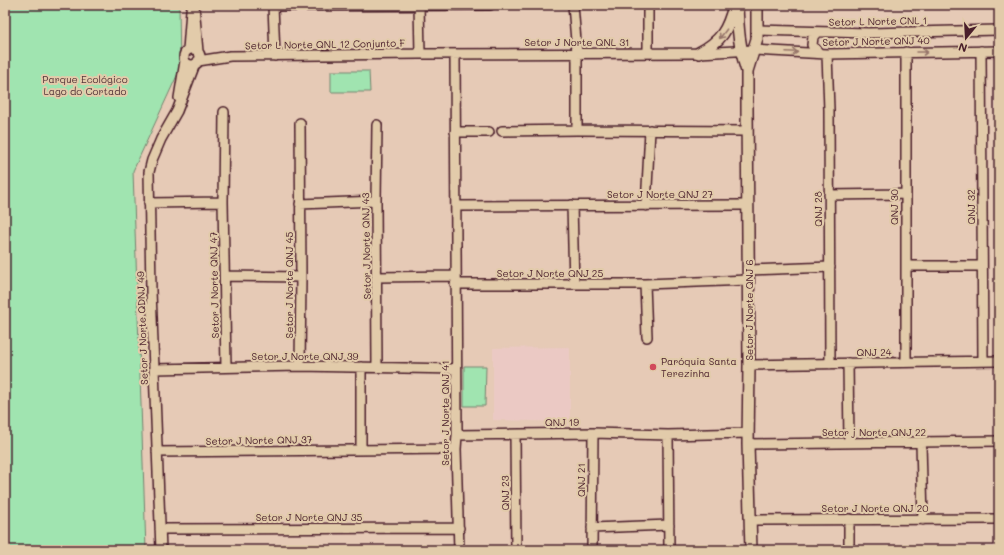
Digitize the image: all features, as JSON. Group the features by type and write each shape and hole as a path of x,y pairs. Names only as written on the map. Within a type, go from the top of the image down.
{"main road":[{"path":"736,5 741,51 748,71"},
{"path":"699,53 714,44 722,36 727,29 736,5"},
{"path":"748,71 757,39 757,5"},
{"name":"Setor J Norte QNJ 6","path":"748,71 748,444 751,520 750,550"}],"street":[{"path":"177,111 185,61 184,55 188,50 190,19 193,5"},
{"path":"177,111 198,58 193,5"},
{"path":"275,56 273,5 490,5"},
{"path":"419,5 420,54"},
{"path":"573,5 577,53 577,130"},
{"path":"648,5 648,53"},
{"name":"Setor L Norte CNL 1","path":"757,30 816,33 998,30"},
{"name":"QNJ 28","path":"816,33 813,37 812,45 823,53 829,195 830,364"},
{"path":"188,50 192,49 198,58"},
{"name":"Setor J Norte QNJ 40","path":"741,51 753,50 823,53 981,52 997,50"},
{"name":"Setor J Norte QNL 31","path":"420,54 699,53 741,51"},
{"name":"QNJ 30","path":"906,52 906,362"},
{"name":"QNJ 32","path":"981,52 983,361"},
{"name":"Setor L Norte QNL 12 Conjunto F","path":"198,58 230,56 420,54"},
{"name":"Setor J Norte QNJ 41","path":"455,54 456,450 459,550"},
{"path":"185,61 189,65 198,58"},
{"name":"Setor J Norte QDNJ 49","path":"161,550 149,172 152,160 161,139 177,111"},
{"name":"Setor J Norte QNJ 47","path":"224,112 223,202 226,368"},
{"name":"Setor J Norte QNJ 45","path":"300,122 300,366"},
{"name":"Setor J Norte QNJ 43","path":"377,125 377,367"},
{"path":"646,206 650,130"},
{"path":"502,131 747,131"},
{"path":"455,132 489,132"},
{"path":"829,195 905,194"},
{"path":"300,204 376,201"},
{"path":"149,202 223,202"},
{"path":"572,205 574,284"},
{"name":"Setor J Norte QNJ 27","path":"456,206 748,205"},
{"path":"906,266 982,266"},
{"name":"Setor J Norte QNJ 25","path":"456,280 574,284 645,284 749,275 808,267 830,267"},
{"path":"225,276 301,277"},
{"path":"377,277 456,280"},
{"path":"645,284 647,337"},
{"name":"QNJ 24","path":"749,365 999,361"},
{"path":"848,363 849,443"},
{"name":"Setor J Norte QNJ 39","path":"155,369 300,366 456,369"},
{"path":"361,367 361,450"},
{"name":"QNJ 19","path":"457,435 593,433 668,435 748,433"},
{"name":"QNJ 21","path":"592,550 593,433"},
{"name":"QNJ 23","path":"515,435 516,550"},
{"path":"668,435 669,550"},
{"name":"Setor j Norte QNJ 22","path":"748,444 999,441"},
{"path":"922,443 923,520"},
{"name":"Setor J Norte QNJ 37","path":"157,452 456,450"},
{"path":"849,519 849,550"},
{"name":"Setor J Norte QNJ 20","path":"751,520 999,519"},
{"path":"592,528 669,525"},
{"name":"Setor J Norte QNJ 35","path":"160,529 459,528"}],"shaded area":[{"path":"570,347 570,422 493,420 493,348"}],"green space":[{"name":"Parque Ecológico Lago do Cortado","path":"5,5 179,5 180,69 133,171 146,550 5,550"},
{"path":"331,71 369,71 370,92 331,92"},
{"path":"464,366 486,366 485,406 464,406"}],"place":[{"name":"Paróquia Santa Terezinha","path":"653,367"}]}
